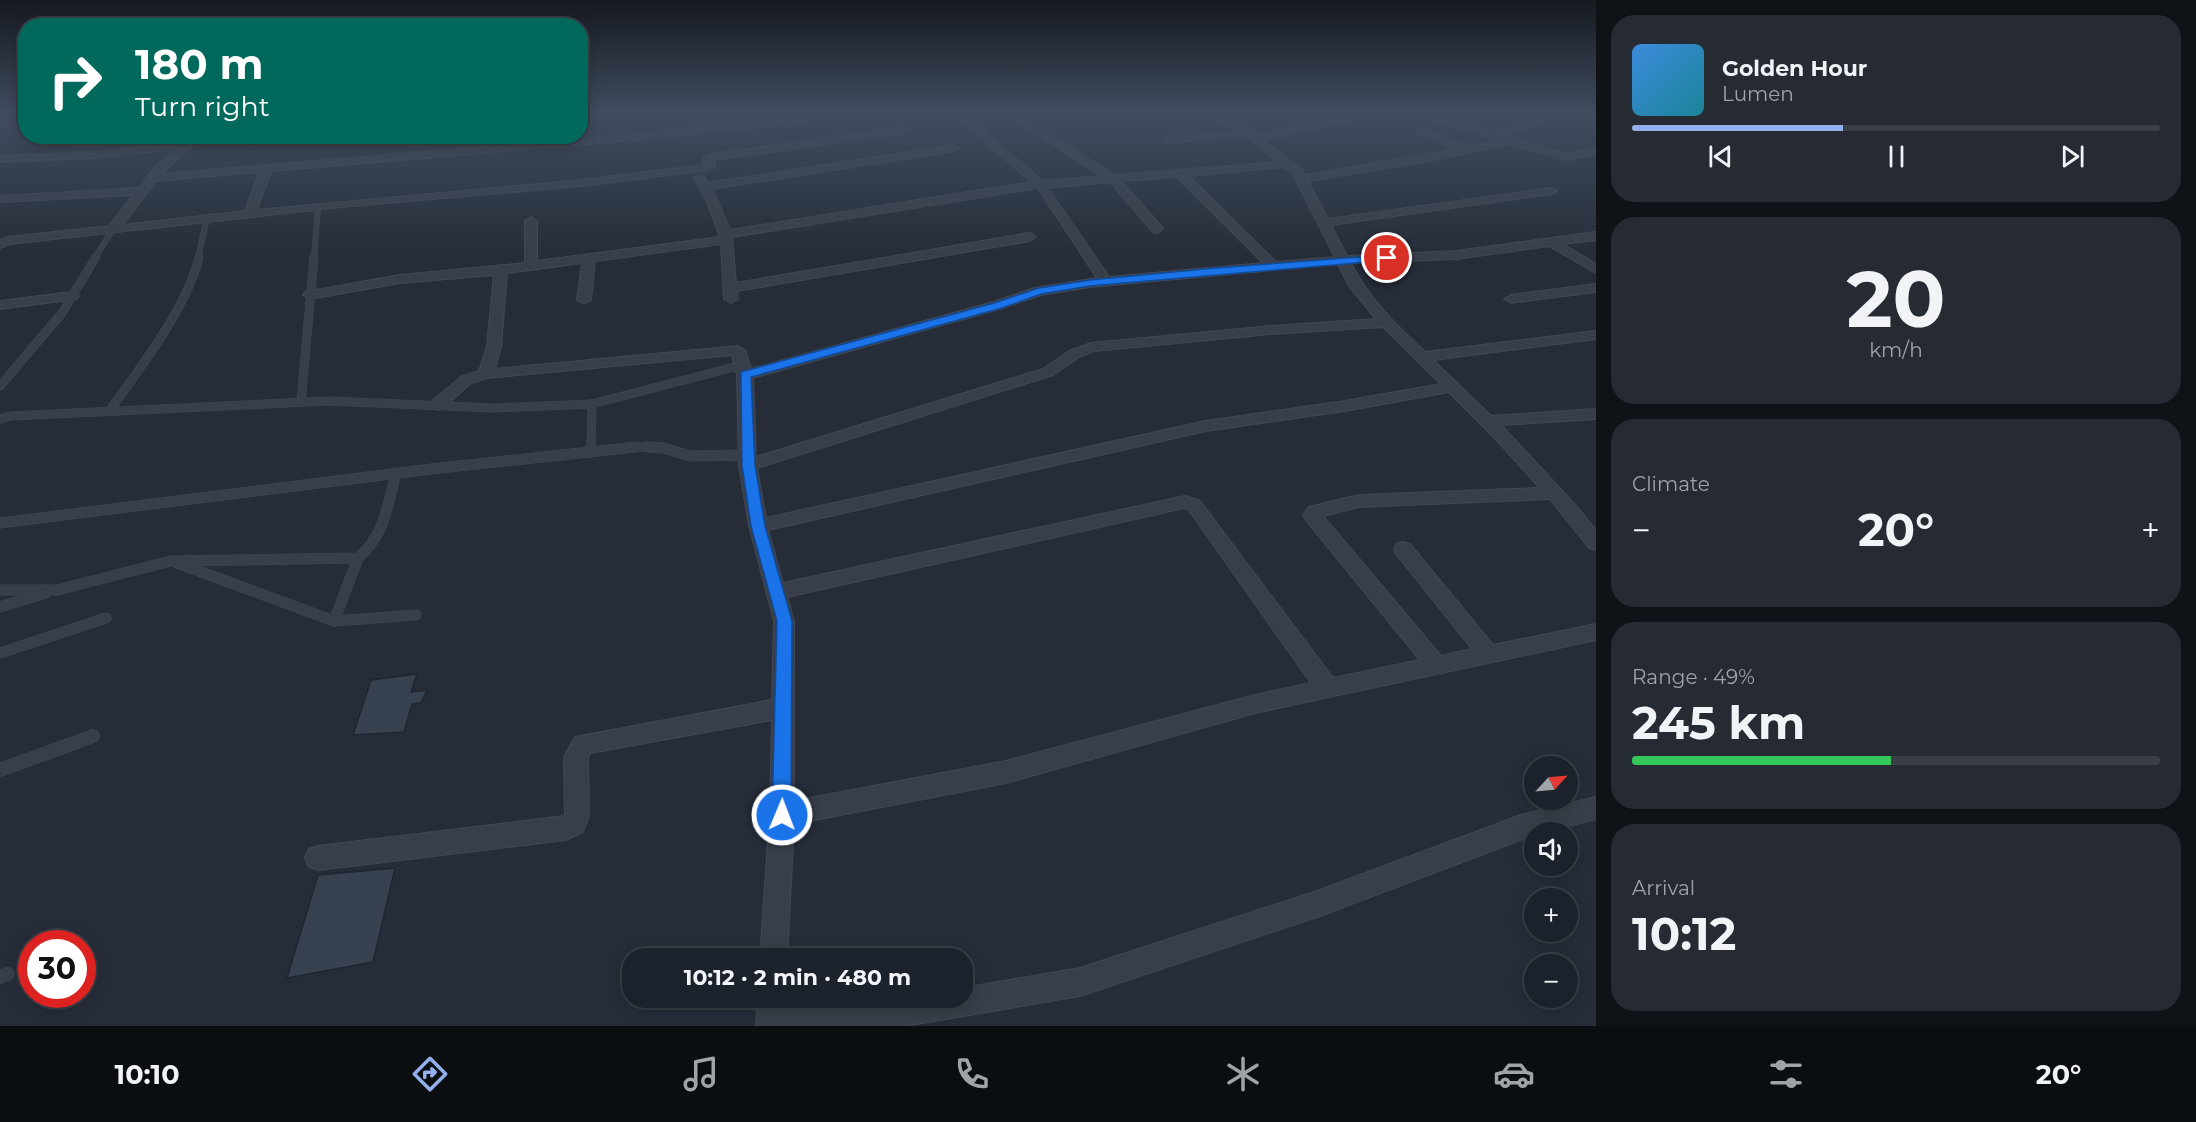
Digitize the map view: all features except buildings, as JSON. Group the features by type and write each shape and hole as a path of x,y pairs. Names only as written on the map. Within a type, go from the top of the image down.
{"street":[{"path":"112,229 152,178 171,160"},
{"path":"152,178 371,160"},
{"path":"3,240 318,207 582,183 710,167 707,160"},
{"path":"705,187 878,160"},
{"path":"1011,160 1041,185 1106,282"},
{"path":"1083,160 1113,179 1157,229"},
{"path":"1282,160 1298,172 1356,286 1386,323 1487,421 1554,492 1596,543"},
{"path":"1301,179 1410,160"},
{"path":"310,295 400,279 589,259 985,191 1287,164"},
{"path":"250,214 266,169"},
{"path":"695,169 726,237 731,294 1030,237"},
{"path":"1180,173 1273,266"},
{"path":"0,199 142,191"},
{"path":"1323,223 1551,191"},
{"path":"531,221 531,266"},
{"path":"743,370 998,305 1039,291 1106,282 1342,260 1456,255 1596,237"},
{"path":"1552,243 1596,269"},
{"path":"584,300 589,259"},
{"path":"486,374 494,346 501,270"},
{"path":"1511,299 1596,288"},
{"path":"0,305 72,296"},
{"path":"748,460 1048,372 1074,354 1091,347 1271,330 1386,323"},
{"path":"1421,357 1596,335"},
{"path":"437,405 466,380 486,374 738,350 743,370 748,460 758,526 784,621 782,815 775,948"},
{"path":"758,526 1206,426 1345,406 1451,387"},
{"path":"1487,421 1596,414"},
{"path":"1437,666 1312,515 1315,511 1359,501 1554,492"},
{"path":"776,592 1185,502 1194,505 1328,689"},
{"path":"1403,549 1489,655"},
{"path":"782,815 1006,772 1255,704 1596,632"},
{"path":"318,858 566,828 574,824 577,816 576,757 583,744 783,708"},
{"path":"779,1026 903,1012 1080,982 1320,903 1521,827 1596,808"},
{"path":"770,1026 771,1008"}],"lane":[{"path":"301,402 318,207"},
{"path":"109,411 147,360 187,289 196,268 207,219"},
{"path":"0,386 62,313 112,229"},
{"path":"0,419 109,411 328,401 515,408 592,404 743,370"},
{"path":"591,452 592,404"},
{"path":"0,523 396,473 639,447 664,448 690,456 748,460"},
{"path":"0,607 171,561 358,558 368,552 377,539 396,473"},
{"path":"334,621 358,558"},
{"path":"171,561 334,621 416,615"},
{"path":"0,590 57,590"},
{"path":"0,653 106,618"},
{"path":"0,770 93,736"}],"route":[{"path":"782,815 784,621 758,526 748,465 745,375 998,305 1039,291 1090,283 1215,271 1387,258"}]}
